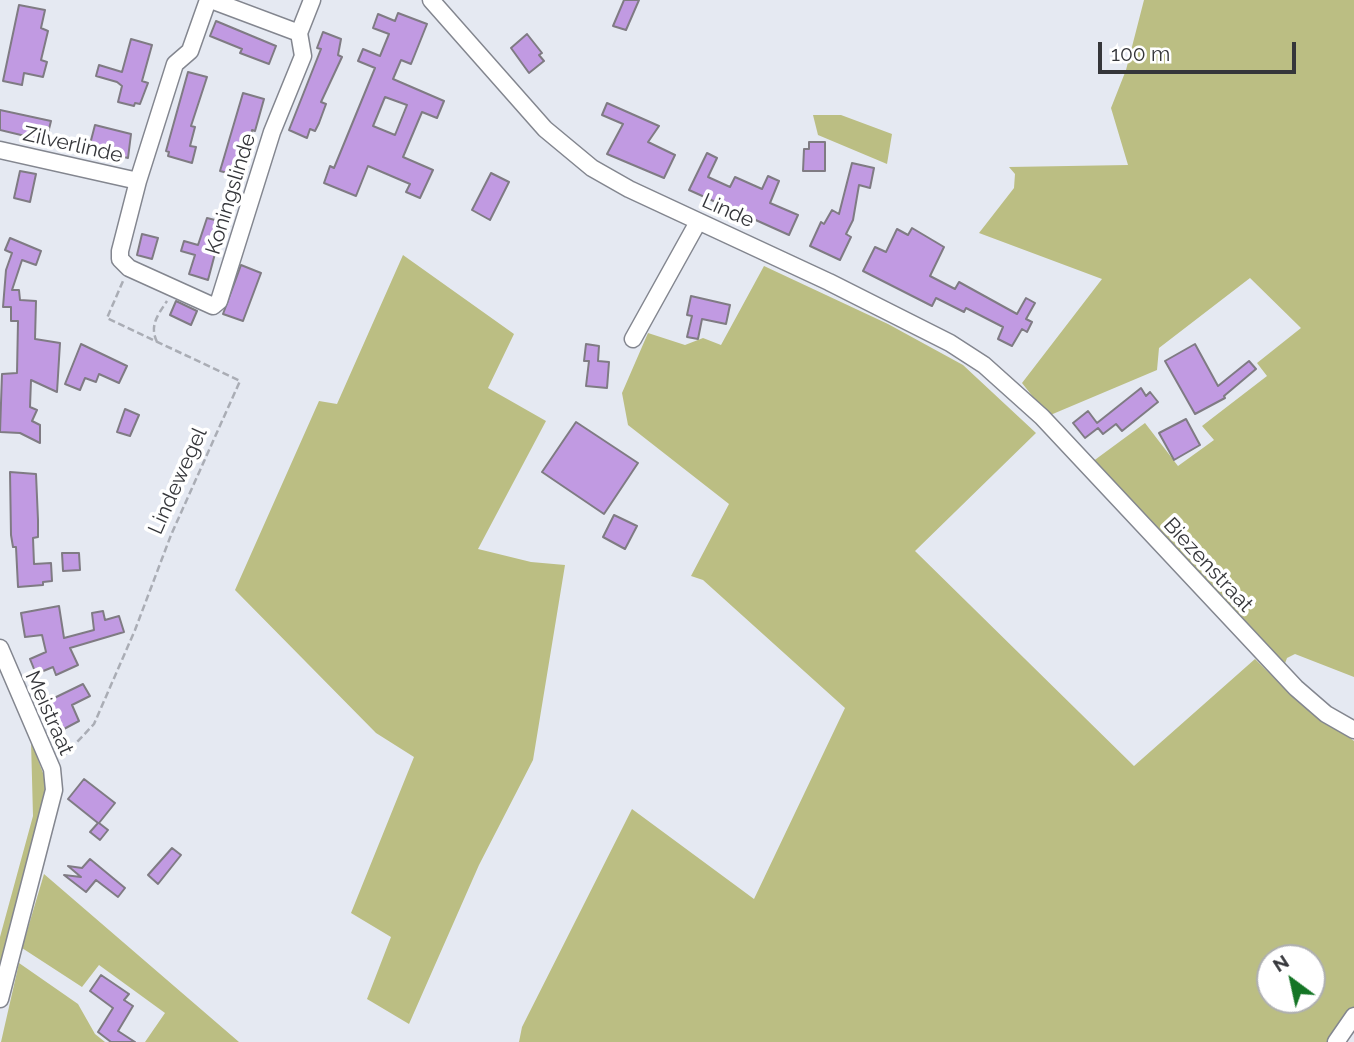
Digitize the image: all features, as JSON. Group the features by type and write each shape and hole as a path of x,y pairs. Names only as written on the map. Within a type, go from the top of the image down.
{"street":[{"name":"Zilverlinde","path":"127,267 120,251 138,181 175,64 190,51 209,0 299,33"},
{"name":"Koningslinde","path":"127,267 205,305 213,306 219,301 272,132 303,56 299,33 312,0"},
{"name":"Linde","path":"431,0 561,145 592,168 950,343 1013,387 1042,417"},
{"name":"Zilverlinde","path":"0,149 138,181"},
{"path":"633,339 698,222"},
{"name":"Biezenstraat","path":"1042,417 1270,661 1326,714 1354,730"},
{"name":"Meistraat","path":"0,648 52,769 54,790 51,811 0,999"},
{"path":"1336,1042 1354,1016"}],"path":[{"name":"Lindewegel","path":"52,769 94,724 135,630 171,535 240,381 107,318 127,267"},
{"path":"157,342 152,332 155,321 174,291"}],"green space":[{"path":"1144,0 1354,0 1354,677 1295,654 1287,658 1284,666 1092,462 1145,423 1178,466 1214,440 1202,426 1267,376 1257,363 1301,328 1250,278 1159,348 1157,370 1048,416 1022,383 1102,279 979,233 1014,188 1015,174 1009,167 1128,165 1111,108 1126,70"},
{"path":"813,115 841,115 892,134 887,164 818,135"},
{"path":"403,255 514,334 488,388 546,421 478,549 531,562 565,565 533,760 479,865 409,1024 367,999 391,937 351,913 414,757 376,733 235,590 319,401 337,404"},
{"path":"764,266 888,324 963,365 1036,433 915,551 1134,766 1255,659 1300,703 1354,741 1354,1007 1329,1042 519,1042 522,1027 632,809 754,899 845,708 703,580 691,576 729,504 628,425 622,393 648,333 685,345 703,338 721,345"},
{"path":"31,741 46,781 44,808 0,976 0,937 33,816"},
{"path":"44,874 239,1042 145,1042 165,1013 99,965 82,987 22,948"},
{"path":"19,963 78,1004 95,1034 105,1042 1,1042"}],"building":[{"path":"624,0 639,0 626,30 613,26"},
{"path":"19,5 45,10 41,28 48,31 41,60 47,62 43,77 24,73 22,85 3,81"},
{"path":"398,13 427,24 411,64 401,60 393,79 444,101 437,118 422,112 403,157 433,170 420,198 406,192 410,184 368,166 356,196 324,183 330,166 334,168 375,68 358,61 363,49 380,56 389,34 373,28 378,14 395,21","holes":["385,97 407,105 395,135 373,126"]},
{"path":"216,21 276,46 269,64 240,53 242,49 210,36"},
{"path":"323,32 341,39 338,55 342,57 321,102 326,104 319,123 315,131 310,129 307,138 289,130 321,49 317,48"},
{"path":"527,34 542,53 539,55 544,61 529,73 511,48"},
{"path":"131,39 152,45 142,81 148,83 140,104 135,103 134,106 118,102 122,86 117,82 96,76 99,65 122,72"},
{"path":"188,72 207,77 191,126 195,127 190,146 196,147 192,163 168,156 169,152 166,151"},
{"path":"243,93 264,99 255,131 252,130 245,166 242,166 239,176 220,171"},
{"path":"607,103 659,126 648,142 675,155 664,178 607,154 623,124 602,115"},
{"path":"0,110 51,121 46,141 0,130"},
{"path":"95,125 131,134 128,158 89,148"},
{"path":"809,142 825,142 825,171 803,171 804,149 809,149"},
{"path":"707,153 717,158 708,177 730,187 735,177 762,189 768,176 779,181 770,203 798,215 789,235 689,190"},
{"path":"852,163 874,168 870,188 859,185 853,220 846,234 851,237 840,260 810,246 821,222 824,224 832,210 839,214"},
{"path":"20,171 36,174 30,202 14,198"},
{"path":"491,173 509,182 490,220 472,210"},
{"path":"207,218 227,223 220,247 217,246 208,280 189,274 195,255 181,251 184,241 198,245"},
{"path":"912,228 944,247 930,276 955,289 959,282 1017,314 1026,298 1035,303 1026,319 1032,322 1027,332 1022,329 1012,346 998,339 1003,327 966,308 964,312 936,298 932,306 863,271 875,247 886,252 897,229 908,235"},
{"path":"142,234 158,238 152,259 137,255"},
{"path":"10,238 41,251 36,265 22,260 12,290 19,290 20,300 36,301 35,339 60,343 57,392 31,380 30,407 37,410 32,421 40,425 40,443 20,433 0,432 2,374 17,373 18,321 11,321 11,307 3,307 6,270 12,253 5,250"},
{"path":"241,265 261,273 243,321 223,314"},
{"path":"691,296 730,305 726,324 702,319 698,339 687,337 692,316 687,315"},
{"path":"176,301 197,311 191,325 170,315"},
{"path":"81,344 127,366 119,383 99,374 96,382 85,378 80,390 65,384"},
{"path":"586,344 599,346 598,361 609,362 607,388 586,386 589,361 584,361"},
{"path":"1195,344 1218,386 1249,361 1256,369 1224,396 1225,398 1195,414 1165,361"},
{"path":"1141,388 1146,396 1150,392 1158,402 1122,431 1116,424 1103,434 1098,428 1085,438 1073,423 1088,411 1097,423"},
{"path":"125,409 139,415 130,436 117,432"},
{"path":"1186,419 1200,445 1174,460 1159,433"},
{"path":"576,422 638,463 604,514 542,472"},
{"path":"10,472 36,474 38,537 33,538 34,564 51,563 52,581 43,582 43,585 18,587 16,547 13,547 11,535"},
{"path":"614,515 637,526 625,549 603,537"},
{"path":"62,553 79,553 80,570 63,571"},
{"path":"59,606 64,638 94,630 92,613 103,611 105,620 119,616 124,632 70,648 78,665 56,675 53,667 36,674 30,659 46,652 42,635 25,637 21,613"},
{"path":"83,684 90,696 72,705 79,721 62,730 48,701"},
{"path":"84,779 115,803 99,823 108,830 100,840 90,832 98,823 68,799"},
{"path":"172,848 181,855 158,884 148,875"},
{"path":"90,859 125,888 118,897 96,880 86,892 64,875 81,877 68,866 82,868"},
{"path":"101,975 129,994 124,1000 133,1006 118,1031 135,1042 111,1042 98,1032 113,1008 90,991"}]}
